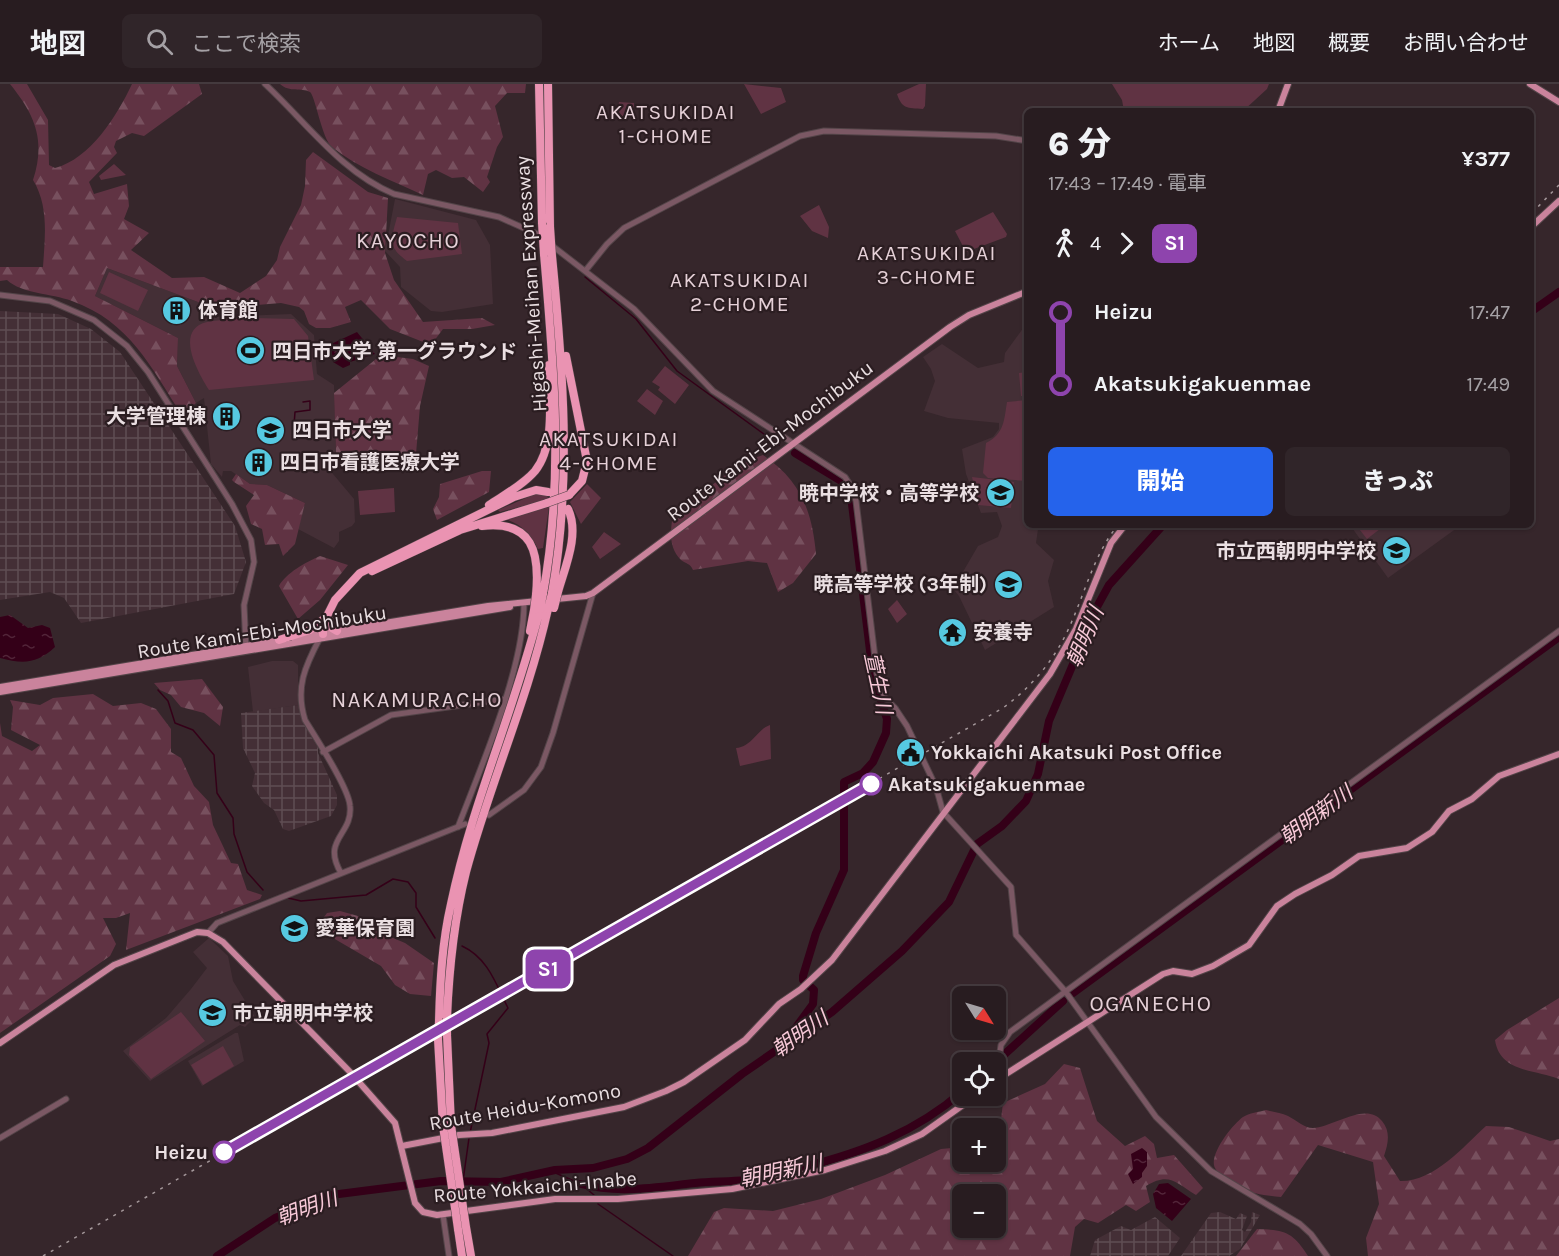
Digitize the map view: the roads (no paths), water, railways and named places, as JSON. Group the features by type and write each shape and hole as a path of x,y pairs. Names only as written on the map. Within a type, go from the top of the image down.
{"highway":[{"name":"Higashi-Meihan Expressway","path":"447,1126 447,1018 454,935 466,875 519,712 561,538 565,469 564,399 548,255 542,223 539,84"},
{"name":"Higashi-Meihan Expressway","path":"548,84 550,227 548,255"},
{"path":"461,526 569,495 585,474 586,454 551,289"},
{"path":"461,526 524,481 543,457 549,404 551,289"},
{"path":"321,637 342,591 360,573 461,526 523,493 536,490 548,492"},
{"path":"544,609 547,593 573,537 573,522 568,509"},
{"path":"461,526 492,525 510,528 524,535 536,554 547,593"},
{"name":"Higashi-Meihan Expressway","path":"462,1256 462,1228 447,1126 438,1039 441,965 450,904 471,826 544,609"},
{"path":"328,619 332,628 337,631"},
{"path":"279,640 310,630 328,619"},
{"name":"Higashi-Meihan Expressway","path":"462,1228 471,1256"}],"main road":[{"path":"1279,108 1288,84"},
{"path":"1530,84 1559,102"},
{"path":"1534,224 1559,201"},
{"name":"Route Kami-Ebi-Mochibuku","path":"0,687 279,640 321,637 337,631 488,606 586,596 959,321 1024,293"},
{"name":"Route Heidu-Komono","path":"403,1149 466,1135 624,1107 684,1082 745,1040 775,1008 813,979 859,927 1000,741 1058,662 1076,629 1111,543 1123,528"},
{"name":"Route Kami-Ebi-Mochibuku","path":"0,692 244,653 321,637 488,613 526,603"},
{"path":"1006,1074 1169,971 1192,974 1242,950 1252,941 1277,906 1332,875 1359,856 1407,848 1432,832 1449,811 1472,799 1499,776 1559,754"},
{"path":"0,1043 114,964 197,932 208,933"},
{"name":"Route Yokkaichi-Inabe","path":"208,933 223,942 356,1078 395,1123 413,1196 423,1212 443,1215 555,1199 618,1199 732,1189 825,1170 885,1151 922,1134 961,1106"}],"street":[{"path":"266,84 330,150 373,184 394,194 507,220 537,234 634,309 713,391 845,477 854,492 877,674 885,698 907,726 936,787 945,814 1011,887 1016,935 1065,991 1156,1117 1185,1148 1228,1184 1300,1224 1311,1234 1327,1256"},
{"path":"586,270 611,239 624,228 800,136 824,131 996,136 1024,140"},
{"path":"0,295 50,302 94,320 128,346 148,372 232,504 251,540 253,573 244,605 247,645 244,653"},
{"path":"489,815 524,790 541,767 593,593"},
{"path":"458,827 505,699 522,633 526,603"},
{"path":"1001,1052 1010,1032 1559,631"},
{"path":"321,637 304,670 300,688 305,720 350,802 348,822 334,846 333,856 341,873"},
{"path":"323,752 391,715 505,699"},
{"path":"208,933 217,923 465,824"},
{"path":"0,1138 66,1099"},
{"path":"443,1215 449,1256"}],"water":[{"path":"357,332 375,354 350,362 350,365 343,368 333,362 331,344"},
{"path":"10,615 28,628 42,625 50,628 55,647 36,660 23,662 0,658 0,617"},
{"path":"1142,1148 1147,1152 1147,1166 1142,1177 1133,1184 1128,1174 1133,1169 1131,1154"},
{"path":"1168,1183 1191,1199 1172,1221 1156,1208 1153,1194 1159,1184"}],"waterway":[{"path":"585,277 636,319 677,371 779,445"},
{"name":"朝明川","path":"1534,310 1559,292"},
{"path":"293,438 295,412 310,410 310,401 303,402"},
{"name":"萱生川","path":"786,1041 813,1004 814,990 803,980 803,976 816,933 844,870 844,782 863,773 873,762 886,733 887,719 873,675 851,496 843,482 795,453"},
{"name":"朝明川","path":"217,1256 275,1218 331,1195 441,1181 501,1182 555,1170 593,1168 627,1159 648,1148 742,1074 832,1012 902,951 949,902 977,844 1002,826 1026,801 1038,774 1049,721 1098,605 1109,585 1160,528"},
{"name":"朝明新川","path":"1073,993 1559,637"},
{"path":"158,690 168,701 175,723 193,730 214,755 217,793 233,818 234,834 247,872 263,890"},
{"path":"288,898 301,901 366,895 393,879 408,882 416,893 416,907 435,938"},
{"path":"462,946 471,951 485,965 508,1008 487,1034 489,1043 470,1133"},
{"name":"朝明新川","path":"1006,1053 1063,1001"},
{"name":"朝明新川","path":"581,1184 610,1189 638,1189 746,1180 775,1175 847,1155 888,1139 927,1118 952,1100"},
{"path":"463,1181 469,1138"},
{"path":"551,1171 581,1184 594,1195"},
{"path":"598,1204 673,1256"}],"railway":[{"path":"1534,211 1559,185"},
{"path":"43,1256 1003,708 1025,690 1044,669 1059,647 1097,559 1116,528"}],"train":[{"name":"S1","path":"224,1152 871,784"}],"place":[{"name":"体育館","path":"177,310"},
{"name":"四日市大学 第一グラウンド","path":"251,351"},
{"name":"大学管理棟","path":"227,416"},
{"name":"四日市大学","path":"271,430"},
{"name":"四日市看護医療大学","path":"259,462"},
{"name":"暁中学校・高等学校","path":"1000,493"},
{"name":"市立西朝明中学校","path":"1397,551"},
{"name":"暁高等学校 (3年制)","path":"1008,584"},
{"name":"安養寺","path":"952,632"},
{"name":"Yokkaichi Akatsuki Post Office","path":"910,752"},
{"name":"Akatsukigakuenmae","path":"871,784"},
{"name":"愛華保育園","path":"294,928"},
{"name":"市立朝明中学校","path":"212,1013"},
{"name":"Heizu","path":"224,1152"}],"district":[{"name":"AKATSUKIDAI 1-CHOME","path":"666,124"},
{"name":"KAYOCHO","path":"408,241"},
{"name":"AKATSUKIDAI 3-CHOME","path":"927,265"},
{"name":"AKATSUKIDAI 2-CHOME","path":"740,292"},
{"name":"AKATSUKIDAI 4-CHOME","path":"609,451"},
{"name":"NAKAMURACHO","path":"417,700"},
{"name":"OGANECHO","path":"1151,1004"}]}
